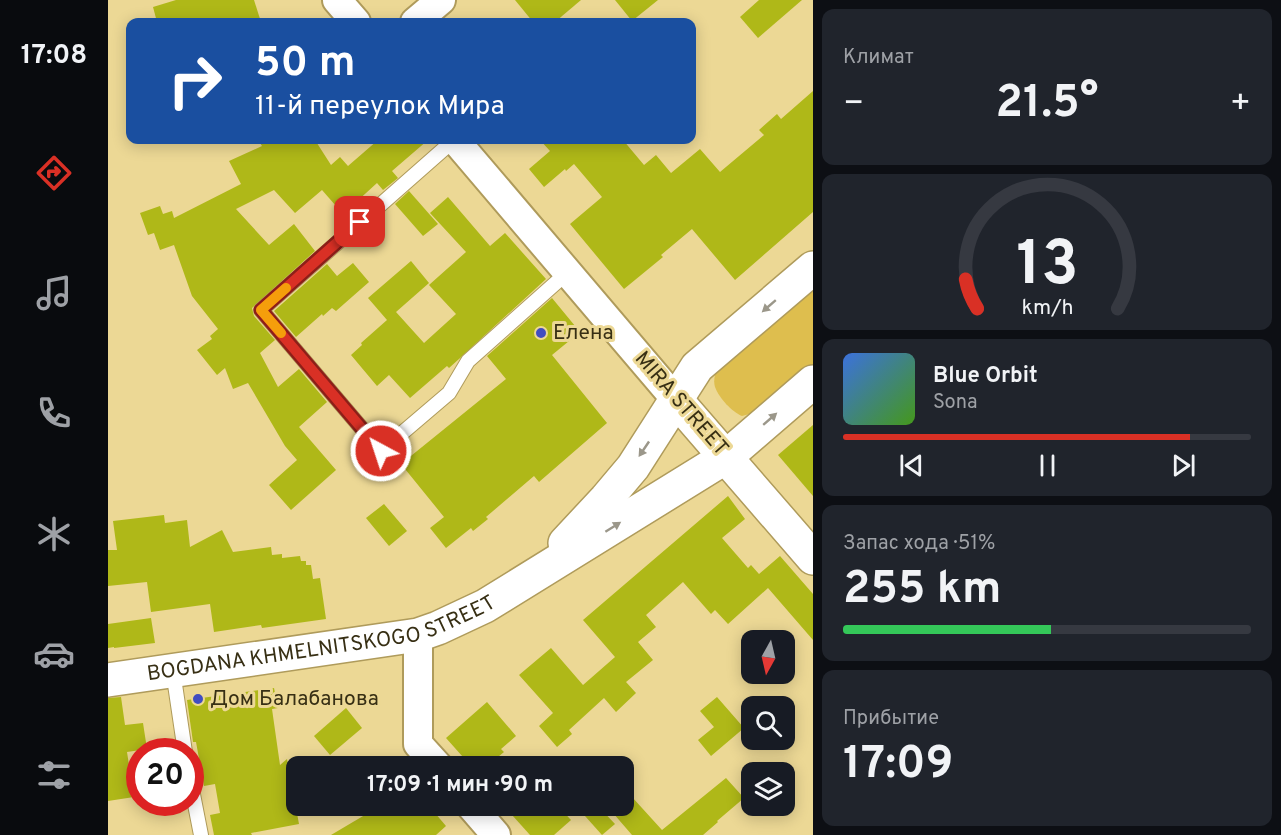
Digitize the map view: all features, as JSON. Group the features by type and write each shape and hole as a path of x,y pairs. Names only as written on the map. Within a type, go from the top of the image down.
{"main road":[{"name":"BOGDANA KHMELNITSKOGO STREET","path":"527,580 606,499 633,467 697,367 813,268"},
{"name":"BOGDANA KHMELNITSKOGO STREET","path":"108,680 418,634 457,620 485,606 726,457 813,382"},
{"name":"MIRA STREET","path":"677,400 813,558"}],"street":[{"path":"337,0 353,18"},
{"path":"420,18 441,0"},
{"name":"MIRA STREET","path":"457,144 677,400"},
{"path":"418,634 418,744 429,756"},
{"path":"480,816 496,835"}],"lane":[{"path":"449,144 261,310 381,451 449,393 468,361 568,272"},
{"path":"173,670 183,738"},
{"path":"197,816 201,835"}],"shaded area":[{"path":"813,285 813,364 757,412 742,416 738,414 723,400 715,387 718,367"}],"building":[{"path":"176,0 254,0 260,18 156,18 153,7"},
{"path":"515,0 581,0 560,18 530,18"},
{"path":"615,0 658,0 636,18 630,18"},
{"path":"759,0 802,0 758,38 740,17"},
{"path":"813,91 813,212 735,280 692,229 661,255 663,257 624,289 570,224 602,197 574,164 544,187 529,169 550,151 544,144 626,144 644,165 656,155 671,173 700,149 720,172 764,135 759,130 777,114 781,119"},
{"path":"261,144 318,144 331,165 340,157 348,166 373,144 423,144 392,171 398,178 383,190 377,183 343,214 322,190 295,213 274,190 236,209 269,245 294,224 315,251 252,308 254,316 275,340 260,353 278,387 299,369 327,402 299,427 336,470 291,510 269,485 297,460 285,446 248,383 233,389 225,368 217,375 197,350 212,339 210,336 218,329 192,296 174,245 160,250 154,233 148,235 140,213 160,206 163,214 172,211 174,218 241,184 229,161 262,146"},
{"path":"409,191 438,224 423,236 395,204"},
{"path":"448,197 490,246 505,233 546,279 449,368 447,366 410,398 389,375 377,386 351,355 387,320 368,298 411,261 429,283 396,312 424,343 456,314 429,285 466,252 430,213"},
{"path":"353,263 369,282 336,311 332,308 323,316 322,314 296,337 274,311 327,264 337,276"},
{"path":"552,298 580,332 552,355 607,423 539,482 534,476 486,517 488,519 473,531 471,528 446,548 430,528 444,517 401,464 506,379 487,356"},
{"path":"813,425 813,496 778,455"},
{"path":"728,496 745,519 722,538 748,568 751,565 759,574 780,556 813,594 813,640 768,588 728,624 715,610 711,614 683,582 646,615 656,627 638,642 653,660 626,682 636,693 616,712 604,698 569,730 572,734 557,747 539,726 553,713 519,675 551,648 583,685 615,657 583,620"},
{"path":"384,504 407,531 389,546 366,518"},
{"path":"164,515 165,523 187,520 190,547 222,530 233,552 271,547 272,555 282,554 282,558 300,556 301,561 306,561 306,565 311,565 313,579 320,578 326,619 214,632 210,604 151,612 147,582 108,586 108,550 117,550 113,521"},
{"path":"151,618 155,643 108,648 108,624"},
{"path":"274,688 278,708 272,709 280,765 286,760 286,816 298,816 299,824 251,833 252,835 214,835 210,815 220,813 215,784 204,786 204,738 192,738 187,700"},
{"path":"121,697 125,725 143,723 145,738 126,738 126,798 108,801 108,698"},
{"path":"717,697 741,725 741,731 711,756 698,740 714,727 700,711"},
{"path":"487,702 516,736 501,749 504,752 499,756 462,756 446,738"},
{"path":"346,708 362,728 330,755 314,736"},
{"path":"726,778 741,795 741,801 703,835 632,835 616,816 634,816 634,799 662,830"},
{"path":"363,816 438,816 446,826 436,835 331,835"},
{"path":"513,816 567,816 571,820 554,835 530,835"},
{"path":"585,816 607,816 615,824 602,835"}],"slow traffic":[{"path":"281,333 261,310 286,288"}],"place":[{"name":"Елена","path":"541,333"},
{"name":"Дом Балабанова","path":"198,699"}],"route":[{"path":"360,222 261,310 381,451"}]}
